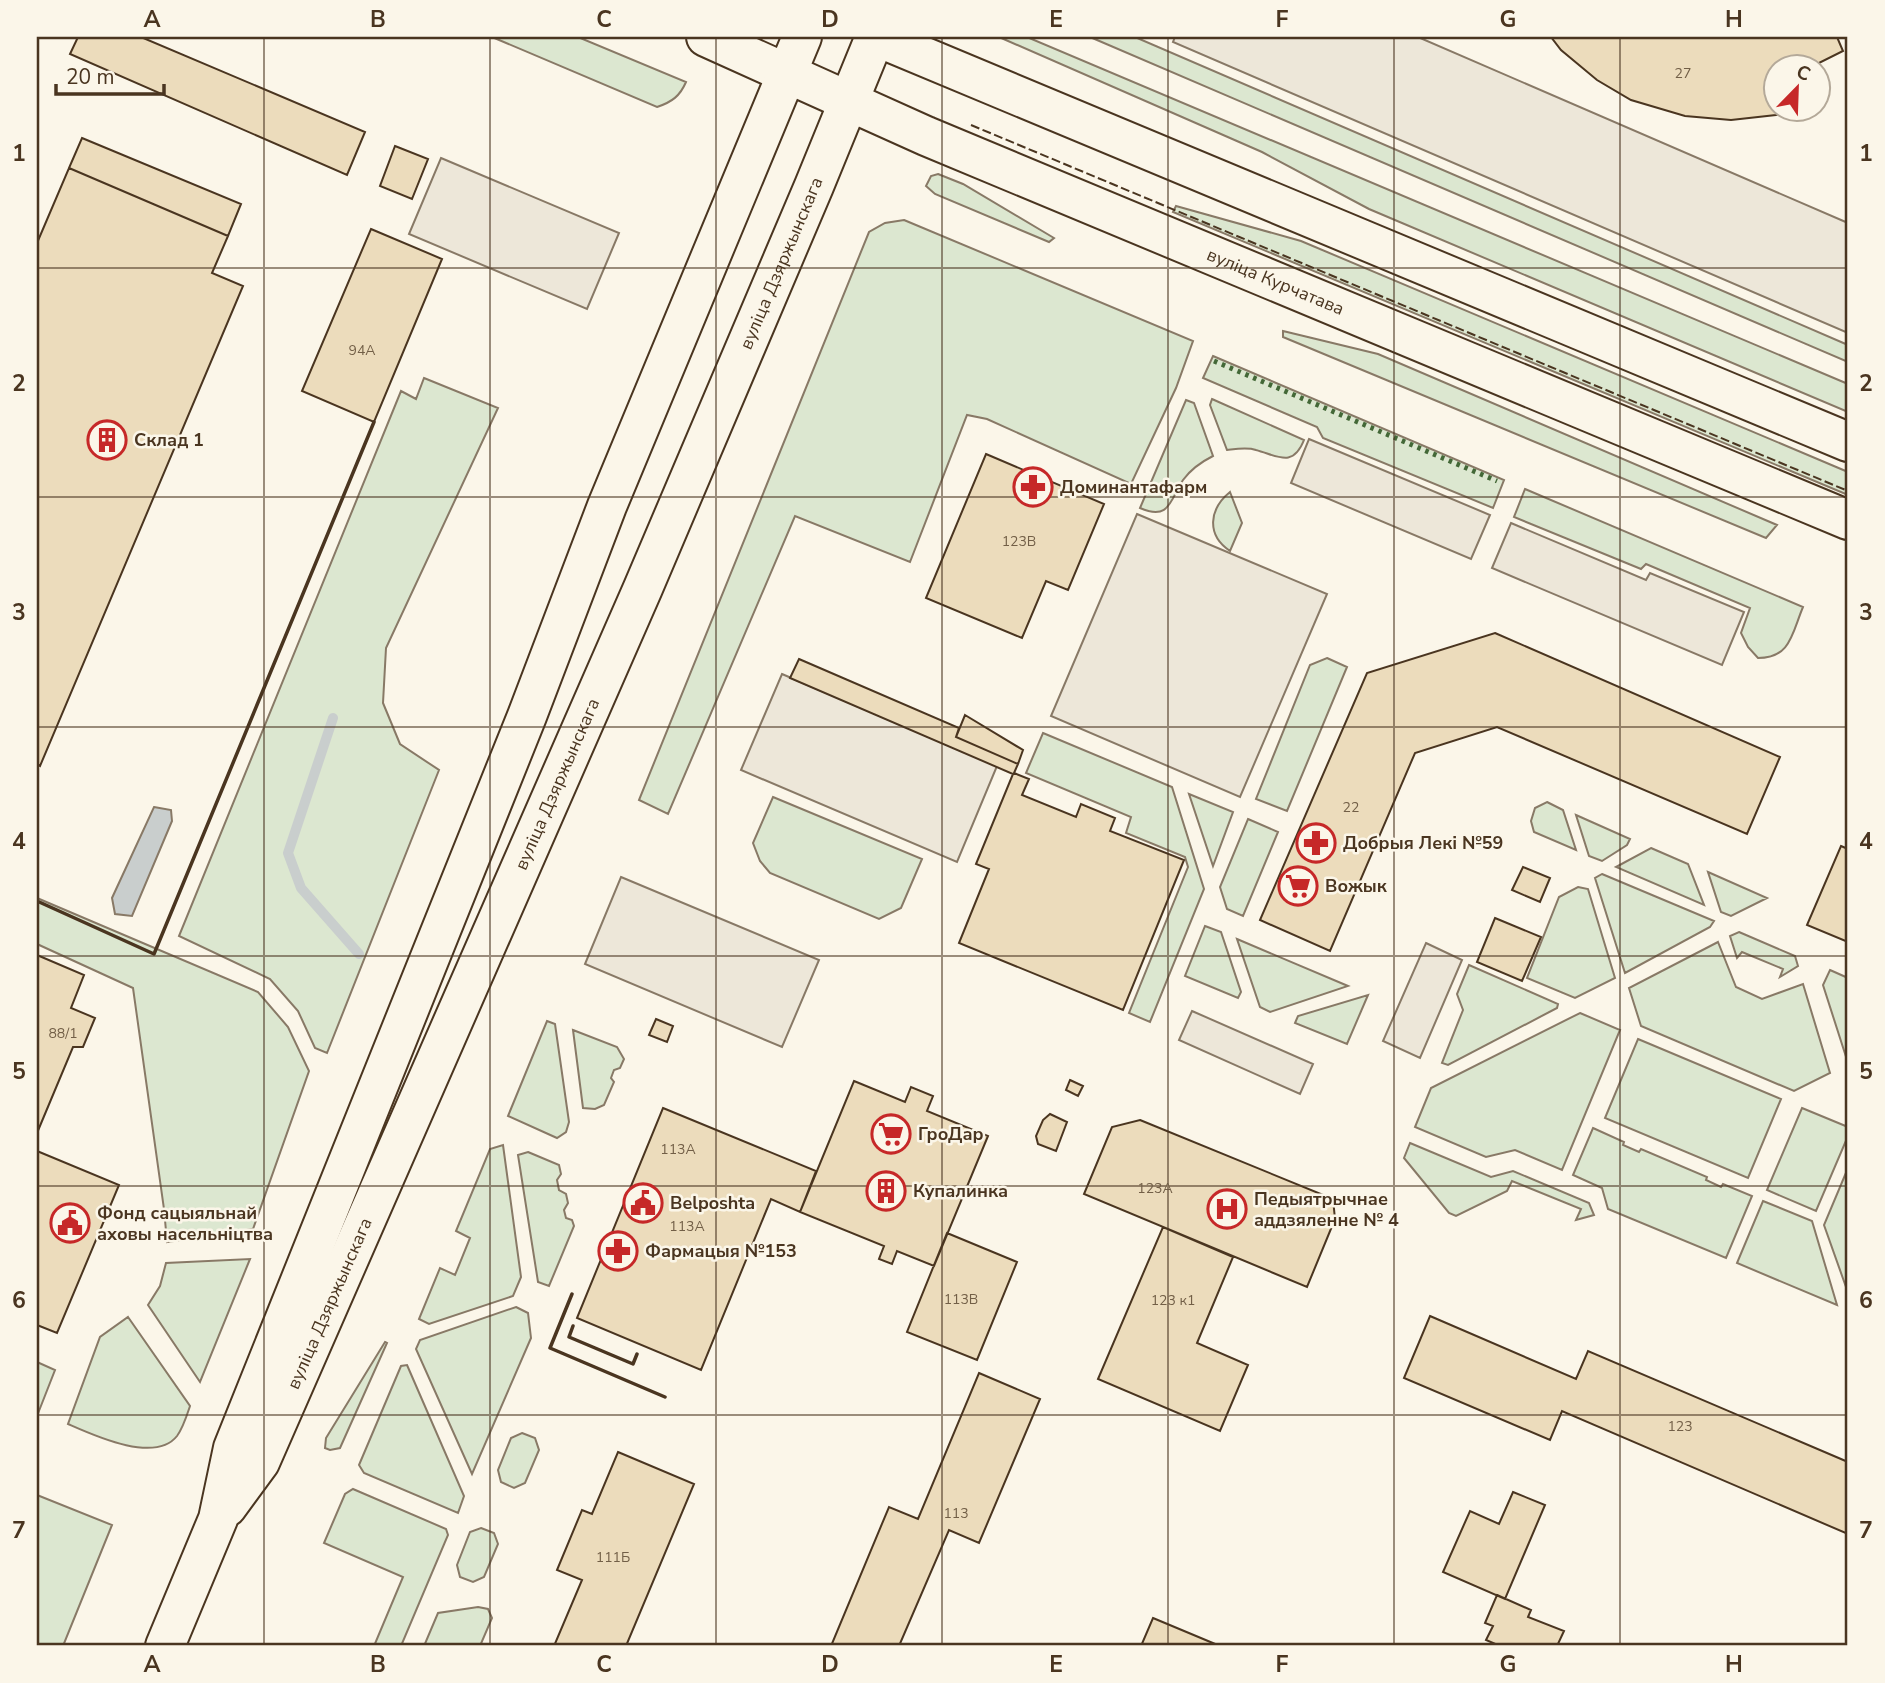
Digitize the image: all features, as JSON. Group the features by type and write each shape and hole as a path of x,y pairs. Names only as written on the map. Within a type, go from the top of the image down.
{"main road":[{"name":"вуліца Курчатава","path":"706,37 848,102 1848,520"},
{"name":"вуліца Дзяржынскага","path":"165,1646 218,1519 233,1448 523,728 607,506 802,37"},
{"name":"вуліца Дзяржынскага","path":"218,1519 260,1462 643,588 876,37"},
{"path":"876,37 1848,442"}],"green space":[{"path":"492,37 578,37 686,82 675,98 657,107"},
{"path":"999,37 1027,37 1848,384 1848,412 1369,209 1262,152"},
{"path":"1090,37 1135,37 1848,345 1848,362"},
{"path":"938,174 963,184 1054,238 1049,242 935,194 926,186 931,176"},
{"path":"1176,206 1301,241 1848,472 1848,495 1173,212"},
{"path":"904,220 1193,341 1176,388 1131,484 987,419 967,415 910,562 795,516 668,814 639,800 869,232 885,223"},
{"path":"1283,331 1378,354 1777,525 1766,538 1283,337"},
{"path":"1213,356 1504,480 1493,508 1323,438 1317,427 1203,378"},
{"path":"424,378 498,408 386,648 383,703 400,744 439,770 327,1053 315,1048 298,1011 270,979 179,936 401,391 416,399"},
{"path":"1212,399 1304,440 1300,449 1284,458 1242,448 1227,450 1210,405"},
{"path":"1186,400 1194,403 1213,456 1189,472 1172,501 1163,510 1158,512 1140,508"},
{"path":"1525,489 1803,607 1793,635 1784,649 1777,654 1758,658 1741,633 1750,608 1646,564 1641,569 1514,517"},
{"path":"1230,492 1242,523 1230,551 1217,537 1213,522 1218,506"},
{"path":"1327,658 1347,667 1287,811 1256,799 1310,665"},
{"path":"1043,733 1172,787 1204,889 1150,1022 1129,1013 1188,867 1185,857 1126,833 1131,817 1026,773"},
{"path":"1189,794 1233,812 1213,866"},
{"path":"773,797 922,859 901,908 879,919 770,873 760,861 753,843"},
{"path":"1547,802 1563,810 1576,850 1534,832 1531,821 1535,808"},
{"path":"1576,815 1630,839 1627,845 1602,861 1589,856"},
{"path":"1248,819 1278,832 1243,916 1227,909 1220,887"},
{"path":"1651,848 1688,864 1704,905 1616,867"},
{"path":"1708,872 1767,898 1731,916 1721,912"},
{"path":"1602,874 1714,921 1710,927 1625,973 1595,878"},
{"path":"1578,887 1588,889 1615,978 1575,998 1527,978 1559,897"},
{"path":"37,898 258,992 288,1027 309,1071 253,1229 167,1242 133,988 37,944"},
{"path":"1205,926 1221,932 1241,992 1238,998 1185,976"},
{"path":"1739,932 1795,956 1798,966 1780,977 1783,969 1742,952 1737,958 1730,936"},
{"path":"1237,939 1348,986 1270,1012 1260,1007"},
{"path":"1718,942 1736,987 1762,999 1803,984 1830,1073 1794,1091 1641,1026 1629,988"},
{"path":"1469,965 1558,1004 1557,1008 1448,1065 1442,1063 1463,1010 1457,994"},
{"path":"1830,970 1848,978 1848,1063 1823,985"},
{"path":"1368,995 1347,1044 1295,1023 1298,1016"},
{"path":"1580,1013 1620,1030 1562,1170 1515,1150 1486,1157 1415,1127 1431,1088"},
{"path":"547,1021 555,1024 569,1122 566,1132 557,1138 508,1116"},
{"path":"573,1030 617,1047 624,1059 620,1068 614,1070 611,1078 614,1082 604,1105 595,1109 583,1108"},
{"path":"1638,1039 1781,1099 1748,1178 1605,1118"},
{"path":"1802,1108 1848,1127 1848,1136 1816,1211 1767,1190"},
{"path":"1593,1128 1639,1152 1641,1149 1707,1177 1706,1180 1721,1187 1723,1184 1752,1196 1726,1258 1608,1209 1602,1188 1573,1175"},
{"path":"1410,1143 1491,1177 1513,1171 1589,1203 1594,1215 1576,1220 1581,1209 1512,1181 1507,1191 1456,1216 1449,1213 1404,1158"},
{"path":"503,1145 521,1277 513,1296 429,1324 419,1319 440,1268 455,1275 470,1238 456,1231 490,1149"},
{"path":"528,1152 559,1165 559,1190 566,1194 566,1218 572,1220 574,1226 549,1286 538,1282 518,1155"},
{"path":"1848,1168 1848,1282 1846,1287 1824,1225"},
{"path":"1763,1201 1812,1221 1837,1305 1737,1263"},
{"path":"250,1259 200,1382 148,1305 160,1286 166,1263"},
{"path":"516,1307 528,1313 531,1338 472,1474 416,1349 420,1340"},
{"path":"128,1317 190,1406 177,1436 167,1444 154,1447 124,1445 68,1424 100,1337"},
{"path":"385,1342 387,1343 340,1448 325,1448 326,1438"},
{"path":"37,1362 55,1370 37,1416"},
{"path":"407,1365 464,1496 458,1513 364,1473 359,1465 401,1366"},
{"path":"522,1433 535,1438 539,1450 525,1483 514,1488 501,1482 498,1470 511,1438"},
{"path":"353,1489 446,1529 448,1535 401,1646 374,1646 403,1577 324,1543 345,1494"},
{"path":"37,1495 112,1525 63,1646 37,1646"},
{"path":"481,1528 494,1533 498,1544 484,1577 473,1582 460,1577 457,1565 470,1532"},
{"path":"478,1607 488,1609 492,1618 480,1646 424,1646 438,1613"}],"shaded area":[{"path":"1175,37 1418,37 1848,223 1848,333 1173,42"},
{"path":"441,158 619,233 587,309 409,234"},
{"path":"1309,439 1490,515 1471,559 1291,483"},
{"path":"1137,514 1327,594 1240,797 1051,716"},
{"path":"1511,523 1646,580 1650,573 1744,612 1722,665 1492,568"},
{"path":"782,674 997,766 957,862 741,770"},
{"path":"154,807 171,810 172,821 132,916 115,914 112,898"},
{"path":"621,877 819,960 782,1047 585,964"},
{"path":"1426,943 1462,960 1420,1058 1383,1041"},
{"path":"1192,1011 1313,1064 1300,1094 1179,1040"}],"building":[{"path":"78,37 141,37 365,132 347,175 70,54"},
{"path":"1551,37 1837,37 1843,51 1832,56 1832,52 1762,52 1762,117 1731,120 1685,116 1631,100 1597,80 1561,50"},
{"path":"82,138 241,204 228,236 69,168"},
{"path":"395,146 428,159 412,199 380,186"},
{"name":"Склад 1","path":"69,168 228,236 212,273 243,286 40,766 37,764 37,243"},
{"path":"371,229 442,259 374,422 302,391"},
{"path":"986,454 1104,504 1068,590 1046,581 1022,638 926,598"},
{"path":"1495,633 1780,757 1747,834 1497,727 1415,753 1330,951 1260,920 1367,673"},
{"path":"799,659 959,728 956,737 1018,764 1014,773 1029,779 1022,795 1076,817 1081,804 1115,818 1110,831 1184,860 1123,1010 959,943 989,869 976,864 1013,774 790,678"},
{"path":"965,715 1023,750 1018,764 956,737"},
{"path":"1841,846 1848,849 1848,942 1807,925"},
{"path":"1523,867 1550,878 1540,902 1512,890"},
{"path":"1495,918 1541,937 1522,981 1477,962"},
{"path":"37,955 84,975 71,1008 95,1018 83,1047 73,1047 37,1133"},
{"path":"656,1019 673,1026 667,1042 649,1035"},
{"path":"1070,1080 1083,1086 1078,1096 1066,1090"},
{"name":"Купалинка","path":"854,1081 905,1102 911,1087 933,1096 927,1111 988,1136 934,1266 897,1251 892,1264 879,1259 884,1246 800,1212"},
{"path":"663,1108 816,1171 800,1212 771,1199 701,1370 577,1318"},
{"path":"1050,1114 1067,1122 1056,1151 1038,1144 1036,1136 1043,1120"},
{"name":"Педыятрычнае аддзяленне № 4","path":"1140,1120 1333,1199 1335,1219 1307,1287 1084,1194 1112,1127"},
{"name":"Фонд сацыяльнай аховы насельніцтва","path":"37,1151 119,1185 57,1333 37,1325"},
{"path":"1163,1227 1233,1257 1197,1343 1248,1365 1220,1431 1098,1379"},
{"path":"947,1233 1017,1262 977,1360 907,1332"},
{"path":"1430,1316 1576,1379 1588,1351 1848,1462 1848,1534 1562,1411 1550,1440 1404,1378"},
{"path":"979,1373 1040,1399 979,1543 949,1530 899,1646 831,1646 889,1507 918,1519"},
{"path":"618,1452 694,1484 626,1646 554,1646 582,1580 557,1570 582,1510 592,1514"},
{"path":"1513,1492 1545,1505 1505,1599 1443,1572 1470,1511 1499,1524"},
{"path":"1497,1595 1531,1610 1528,1617 1564,1631 1557,1646 1500,1646 1486,1640 1493,1626 1485,1623"},
{"path":"1153,1618 1220,1646 1141,1646"}],"waterway":[{"path":"333,718 288,853 301,888 359,954"}],"hedge":[{"path":"1214,361 1497,481"}],"fence":[{"path":"971,125 1848,491"}],"wall":[{"path":"37,901 154,954 374,422"},
{"path":"572,1294 550,1348 665,1397"},
{"path":"573,1326 569,1337 633,1364 637,1354"}],"place":[{"name":"Склад 1","path":"107,440"},
{"name":"Доминантафарм","path":"1033,487"},
{"name":"Добрыя Лекі №59","path":"1316,843"},
{"name":"Вожык","path":"1298,886"},
{"name":"ГроДар","path":"891,1134"},
{"name":"Купалинка","path":"886,1191"},
{"name":"Belposhta","path":"643,1203"},
{"name":"Педыятрычнае аддзяленне № 4","path":"1227,1209"},
{"name":"Фонд сацыяльнай аховы насельніцтва","path":"70,1223"},
{"name":"Фармацыя №153","path":"618,1251"}]}
